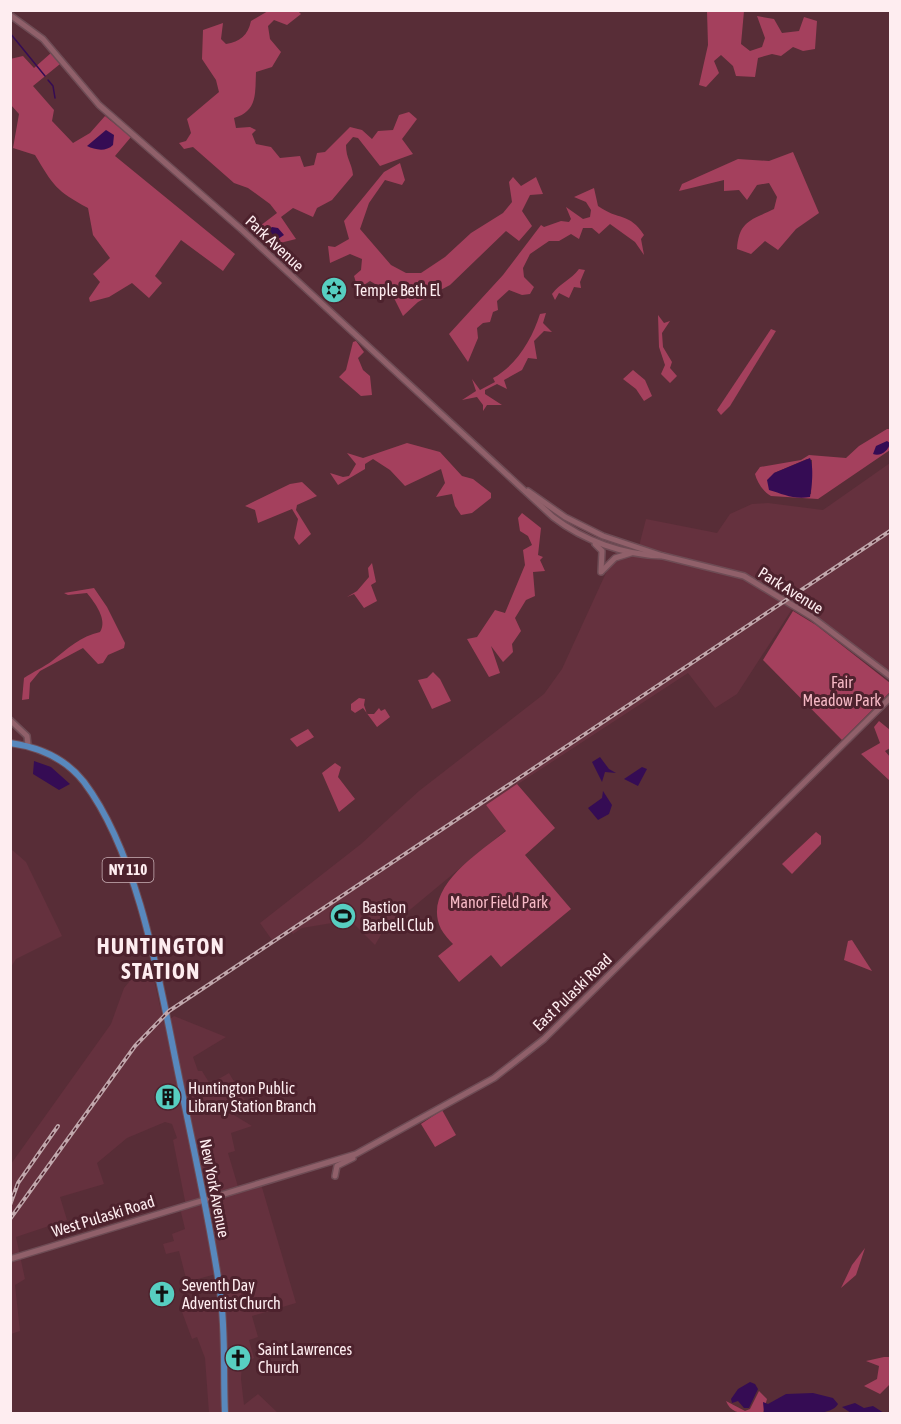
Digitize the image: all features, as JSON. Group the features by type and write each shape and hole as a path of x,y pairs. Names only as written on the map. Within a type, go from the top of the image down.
{"main road":[{"name":"Park Avenue","path":"10,15 43,39 99,105 241,230 553,517 584,537 611,547 635,553 663,556"},
{"name":"Park Avenue","path":"524,488 565,517 603,536 663,556 744,576 812,617 891,676"},
{"path":"553,517 554,512 565,517"},
{"path":"603,536 610,540 611,547 614,545 656,554"},
{"path":"584,537 602,550 601,572 615,558 635,553"},
{"name":"East Pulaski Road","path":"204,1201 356,1154 494,1078 531,1051 891,698"},
{"path":"10,720 27,736 28,745"},
{"name":"New York Avenue","path":"10,743 28,745 60,760 83,781 100,808 136,891 157,974 204,1201 220,1293 225,1413"},
{"path":"335,1176 337,1166 354,1158 356,1154"},
{"name":"West Pulaski Road","path":"10,1259 204,1201"}],"shaded area":[{"path":"106,130 114,135 113,145 100,150 87,146"},
{"path":"272,227 278,228 284,235 278,239 266,236 265,233"},
{"path":"887,441 890,443 889,446 882,454 873,454 876,446"},
{"path":"810,458 812,483 810,497 794,497 769,490 767,480 774,473"},
{"path":"890,463 890,672 796,603 737,694 715,708 688,673 486,805 506,830 382,933 375,945 350,920 302,928 293,934 289,928 272,940 260,923 361,844 419,791 544,694 562,669 616,551 637,554 646,519 717,533 730,514 752,504 768,503 823,510"},
{"path":"600,757 609,769 616,773 605,772 602,782 592,762"},
{"path":"34,761 51,767 70,784 59,790 33,774"},
{"path":"642,767 647,769 638,786 624,779"},
{"path":"603,791 612,805 609,814 598,820 588,808 602,798"},
{"path":"11,849 26,862 62,936 16,959 11,967"},
{"path":"152,971 164,1024 174,1016 226,1037 193,1057 198,1071 202,1071 210,1084 229,1073 246,1102 229,1112 252,1126 231,1133 235,1151 228,1153 239,1190 261,1184 296,1303 252,1316 258,1337 249,1340 254,1358 242,1364 241,1379 244,1405 258,1394 278,1413 209,1413 205,1358 197,1337 192,1339 181,1309 220,1302 216,1274 187,1282 179,1251 166,1254 163,1244 174,1241 172,1234 185,1229 180,1208 186,1206 173,1140 177,1138 172,1124 165,1122 127,1138 97,1163 104,1184 60,1197 67,1220 16,1237 25,1279 15,1285 20,1331 11,1334 11,1164 111,1024 124,988 134,976"},
{"path":"750,1382 758,1389 749,1408 744,1408 738,1401 732,1403 731,1399 738,1389"},
{"path":"813,1393 833,1398 838,1404 833,1409 816,1414 764,1413 763,1402 768,1404 786,1394"},
{"path":"855,1403 864,1408 873,1406 884,1413 851,1413 842,1407"}],"green space":[{"path":"268,11 298,11 301,14 287,25 274,20 268,26 270,39 281,52 272,67 256,72 254,100 247,111 234,118 236,128 250,127 256,130 252,134 256,144 271,147 280,158 300,156 304,167 314,165 317,153 325,152 350,127 362,130 372,139 378,131 393,130 399,115 409,112 417,119 402,139 413,154 380,166 358,138 353,137 346,145 353,175 332,200 317,208 313,217 293,208 281,217 296,239 268,246 252,232 277,213 270,204 248,188 234,183 193,147 184,149 179,143 186,141 191,133 187,119 219,92 216,80 202,59 203,30 223,23 221,39 226,44 231,43 239,40 245,34 251,21"},
{"path":"707,11 744,11 741,44 750,51 762,47 765,38 757,16 774,19 782,33 799,31 804,17 817,21 815,49 803,51 793,47 781,56 772,54 758,58 755,77 736,76 733,66 721,55 714,61 719,73 706,87 699,85 708,45"},
{"path":"51,53 60,64 33,86 54,110 52,121 73,143 90,133 105,116 131,137 115,156 235,254 223,271 181,240 155,276 162,283 149,298 132,283 109,297 90,302 89,298 100,282 93,274 110,258 93,235 88,208 56,186 35,155 13,148 19,114 11,105 10,59 23,56 34,68"},
{"path":"793,152 819,213 796,229 778,250 765,241 751,254 737,249 738,239 744,226 774,209 777,197 769,183 757,185 747,200 739,190 724,191 724,180 679,191 682,184 738,159 769,161"},
{"path":"400,163 405,180 402,185 385,180 369,203 360,229 391,265 406,273 421,273 445,257 471,233 503,213 512,202 509,182 513,177 521,186 536,177 543,194 530,195 522,211 532,226 519,241 506,231 450,285 418,302 403,316 392,294 370,281 358,289 354,276 361,270 362,259 350,254 330,263 328,246 335,247 349,239 344,221 384,172"},
{"path":"594,188 598,206 628,220 639,228 644,235 641,239 644,255 635,242 610,224 599,234 592,228 583,228 579,239 571,234 559,241 549,241 530,254 523,268 524,277 534,287 530,294 522,295 509,290 497,301 498,310 493,312 490,322 483,323 477,328 478,338 468,362 449,334 503,275 541,225 544,227 561,221 569,222 571,219 566,207 583,219 590,217 591,210 586,202 574,197"},
{"path":"579,269 585,270 580,282 581,288 574,287 569,298 559,293 555,300 552,294"},
{"path":"546,313 543,323 552,332 544,331 534,341 537,359 528,358 522,370 504,380 507,389 497,384 485,390 485,394 502,405 487,405 483,411 483,405 477,397 462,400 476,391 472,379 480,390 495,382 493,378 502,373 522,350 533,333 540,314"},
{"path":"658,315 664,323 670,321 662,333 663,347 672,362 670,368 677,376 670,383 661,374 665,365 659,347"},
{"path":"771,329 776,331 730,406 721,415 717,410"},
{"path":"356,341 364,352 358,358 363,370 370,376 372,395 361,396 339,377 346,370 353,342"},
{"path":"633,370 645,380 652,396 644,401 636,389 623,379"},
{"path":"890,429 890,450 818,499 771,496 761,487 755,474 760,467 801,460 809,455 846,458 859,446","holes":["807,459 812,460 811,494 780,492 774,473"]},
{"path":"407,443 440,452 462,476 473,479 491,493 491,498 472,513 461,515 455,506 452,494 436,497 445,483 441,469 405,486 390,470 373,459 365,464 365,469 338,485 330,473 343,477 349,476 356,464 347,453 363,458"},
{"path":"302,482 317,496 297,505 296,510 311,534 299,545 294,538 298,519 292,509 258,523 255,510 245,506 290,484"},
{"path":"522,513 541,528 538,555 543,557 540,560 545,571 533,572 535,596 526,600 515,618 521,631 512,644 513,652 503,662 491,646 500,673 489,677 467,639 477,637 495,610 505,613 525,565 523,550 532,545 528,536 520,531 518,518"},
{"path":"372,563 376,582 371,585 377,601 364,608 354,594 347,597 357,591 369,577 368,568"},
{"path":"94,588 107,607 125,643 124,648 108,655 103,663 98,664 83,648 40,671 30,683 29,699 22,700 24,678 80,640 100,632 102,617 87,593 68,595 64,593"},
{"name":"Fair Meadow Park","path":"793,611 816,625 890,683 890,692 842,740 763,660"},
{"path":"433,672 440,679 451,701 432,709 418,680 427,678"},
{"path":"359,698 365,699 364,705 367,713 363,708 355,713 351,710 351,704"},
{"path":"379,708 381,711 385,709 390,717 377,727 367,714 374,714"},
{"path":"879,721 890,730 890,748 885,751 890,757 890,781 861,754 880,743 874,727"},
{"path":"308,729 314,737 297,747 290,739"},
{"path":"335,763 341,767 338,777 355,799 339,812 322,773"},
{"name":"Manor Field Park","path":"517,784 555,828 525,855 571,909 501,967 491,955 459,982 438,956 453,944 441,929 437,914 439,899 456,873 506,831 486,805"},
{"path":"816,832 821,836 821,844 792,874 782,864"},
{"path":"852,940 872,971 844,960 848,941"},
{"path":"442,1110 456,1135 435,1147 421,1124"},
{"path":"865,1248 856,1275 841,1288 852,1265"},
{"path":"890,1357 890,1384 880,1394 864,1386 877,1379 879,1366 866,1361"},
{"path":"759,1391 767,1399 763,1413 737,1412 732,1410 726,1401 745,1411 750,1409"}],"waterway":[{"path":"10,33 45,76"},
{"path":"48,80 53,86 55,98"}],"railway":[{"path":"10,1219 135,1046 169,1011 890,531"},
{"path":"10,1205 18,1183 58,1126"}],"place":[{"name":"Temple Beth El","path":"334,290"},
{"name":"Bastion Barbell Club","path":"343,916"},
{"name":"Huntington Public Library Station Branch","path":"168,1097"},
{"name":"Seventh Day Adventist Church","path":"162,1294"},
{"name":"Saint Lawrences Church","path":"238,1358"}],"district":[{"name":"HUNTINGTON STATION","path":"161,958"}]}
